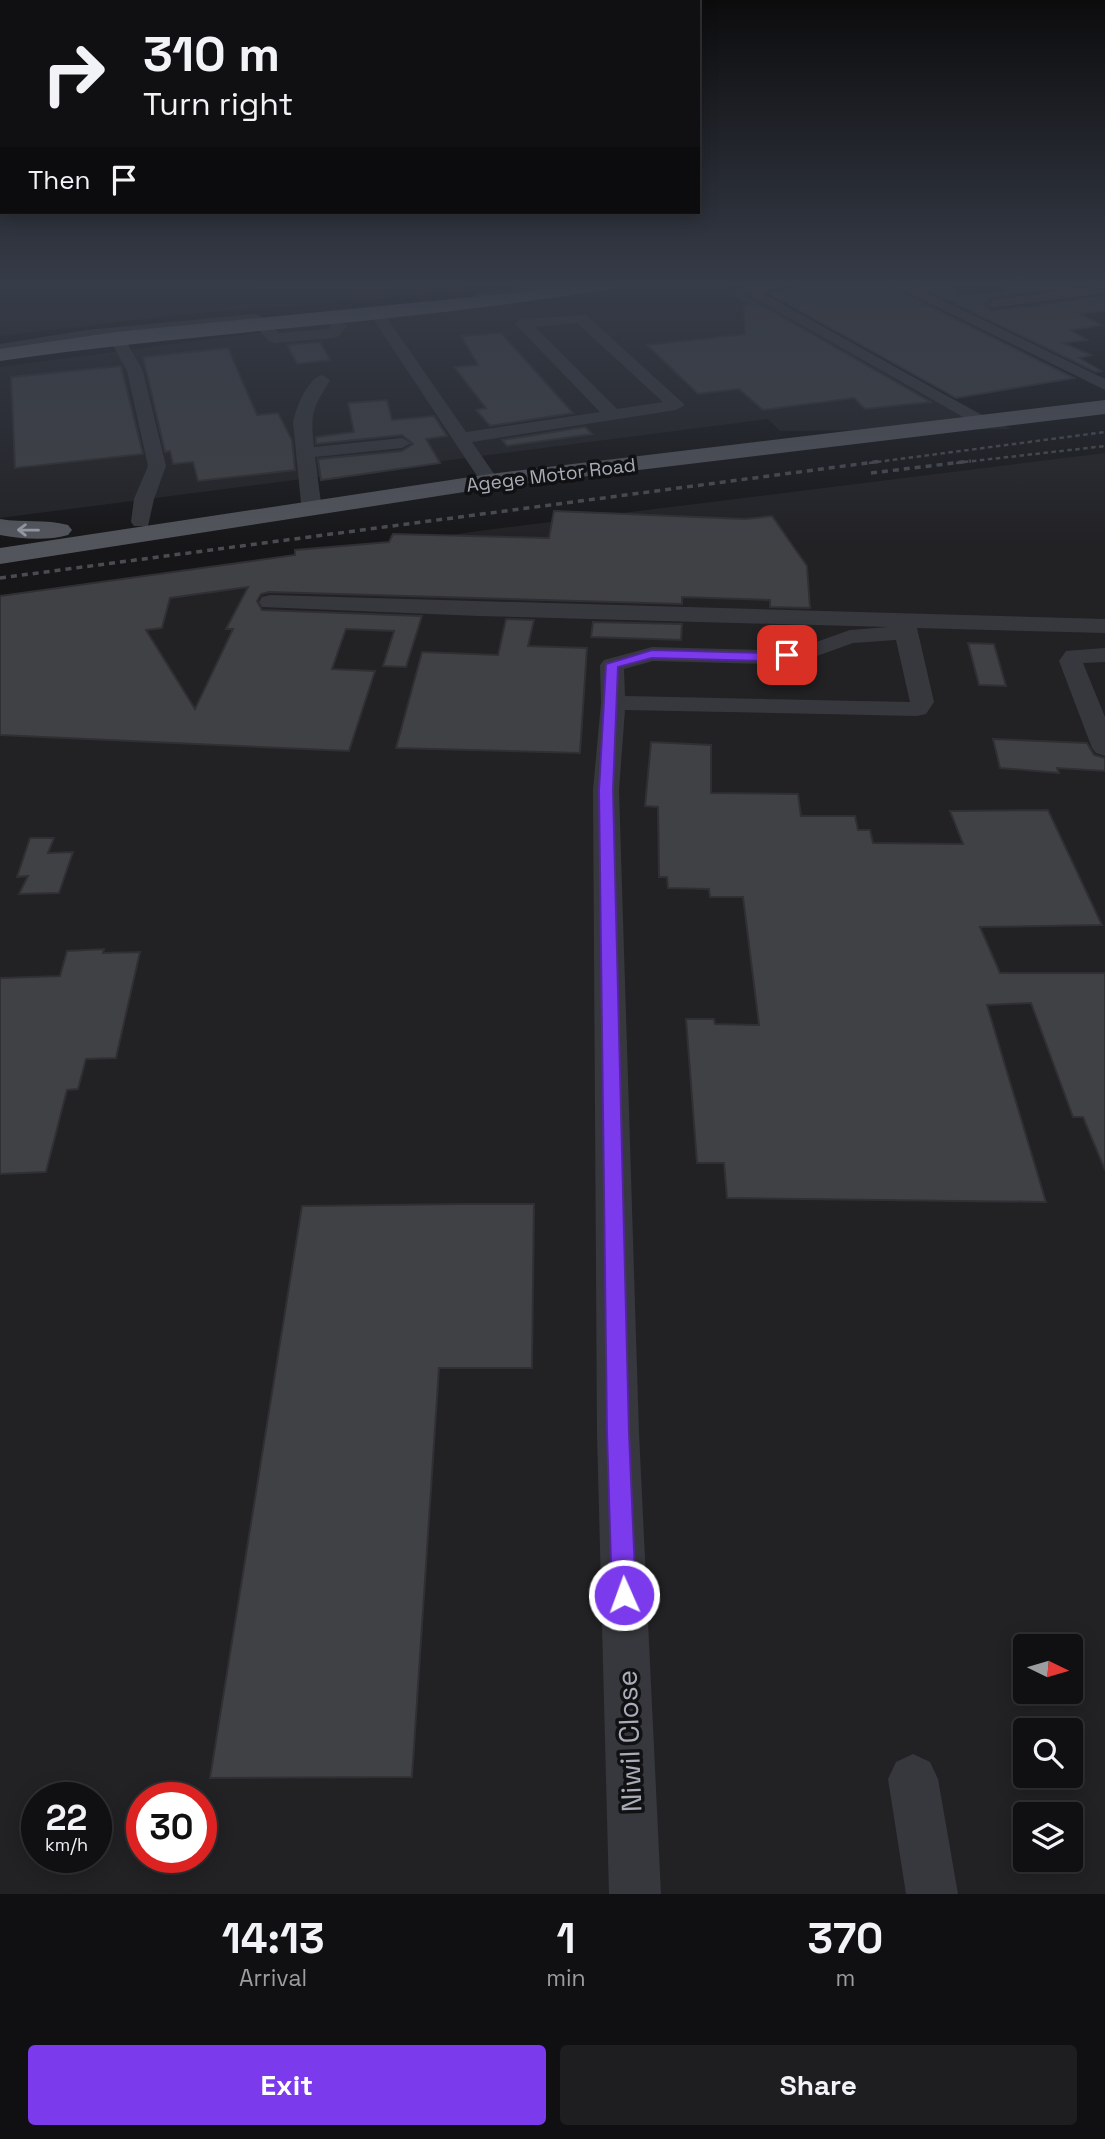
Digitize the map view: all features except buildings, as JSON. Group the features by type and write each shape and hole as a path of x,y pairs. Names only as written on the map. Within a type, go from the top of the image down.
{"main road":[{"name":"Agege Motor Road","path":"0,556 490,481 1105,407"},
{"path":"0,527 56,530 364,499"}],"street":[{"path":"135,370 157,466 144,499 141,522"},
{"path":"416,370 490,481"},
{"path":"569,370 613,415"},
{"path":"462,438 676,405 639,370"},
{"path":"892,370 985,422"},
{"path":"1076,370 1105,385"},
{"path":"311,503 303,415 322,380"},
{"path":"305,453 402,443"},
{"path":"270,603 906,626 1105,626"},
{"path":"612,703 917,709 922,702 906,626"},
{"name":"Niwil Close","path":"635,1894 618,1433 606,790 612,664 652,654 768,657 806,653 850,637 906,626"},
{"path":"1105,655 1074,656 1071,661 1105,747"},
{"path":"913,1779 932,1894"}],"shaded area":[{"path":"0,370 897,370 1011,429 780,431 768,419 0,518"},
{"path":"1105,453 1105,1894 0,1894 0,596 494,529"}],"railway":[{"path":"869,463 1105,432"},
{"path":"956,463 1105,446"},
{"path":"0,578 882,461"},
{"path":"871,473 971,461"}],"route":[{"path":"624,1595 618,1433 606,790 612,664 652,654 768,657 787,655"}]}
